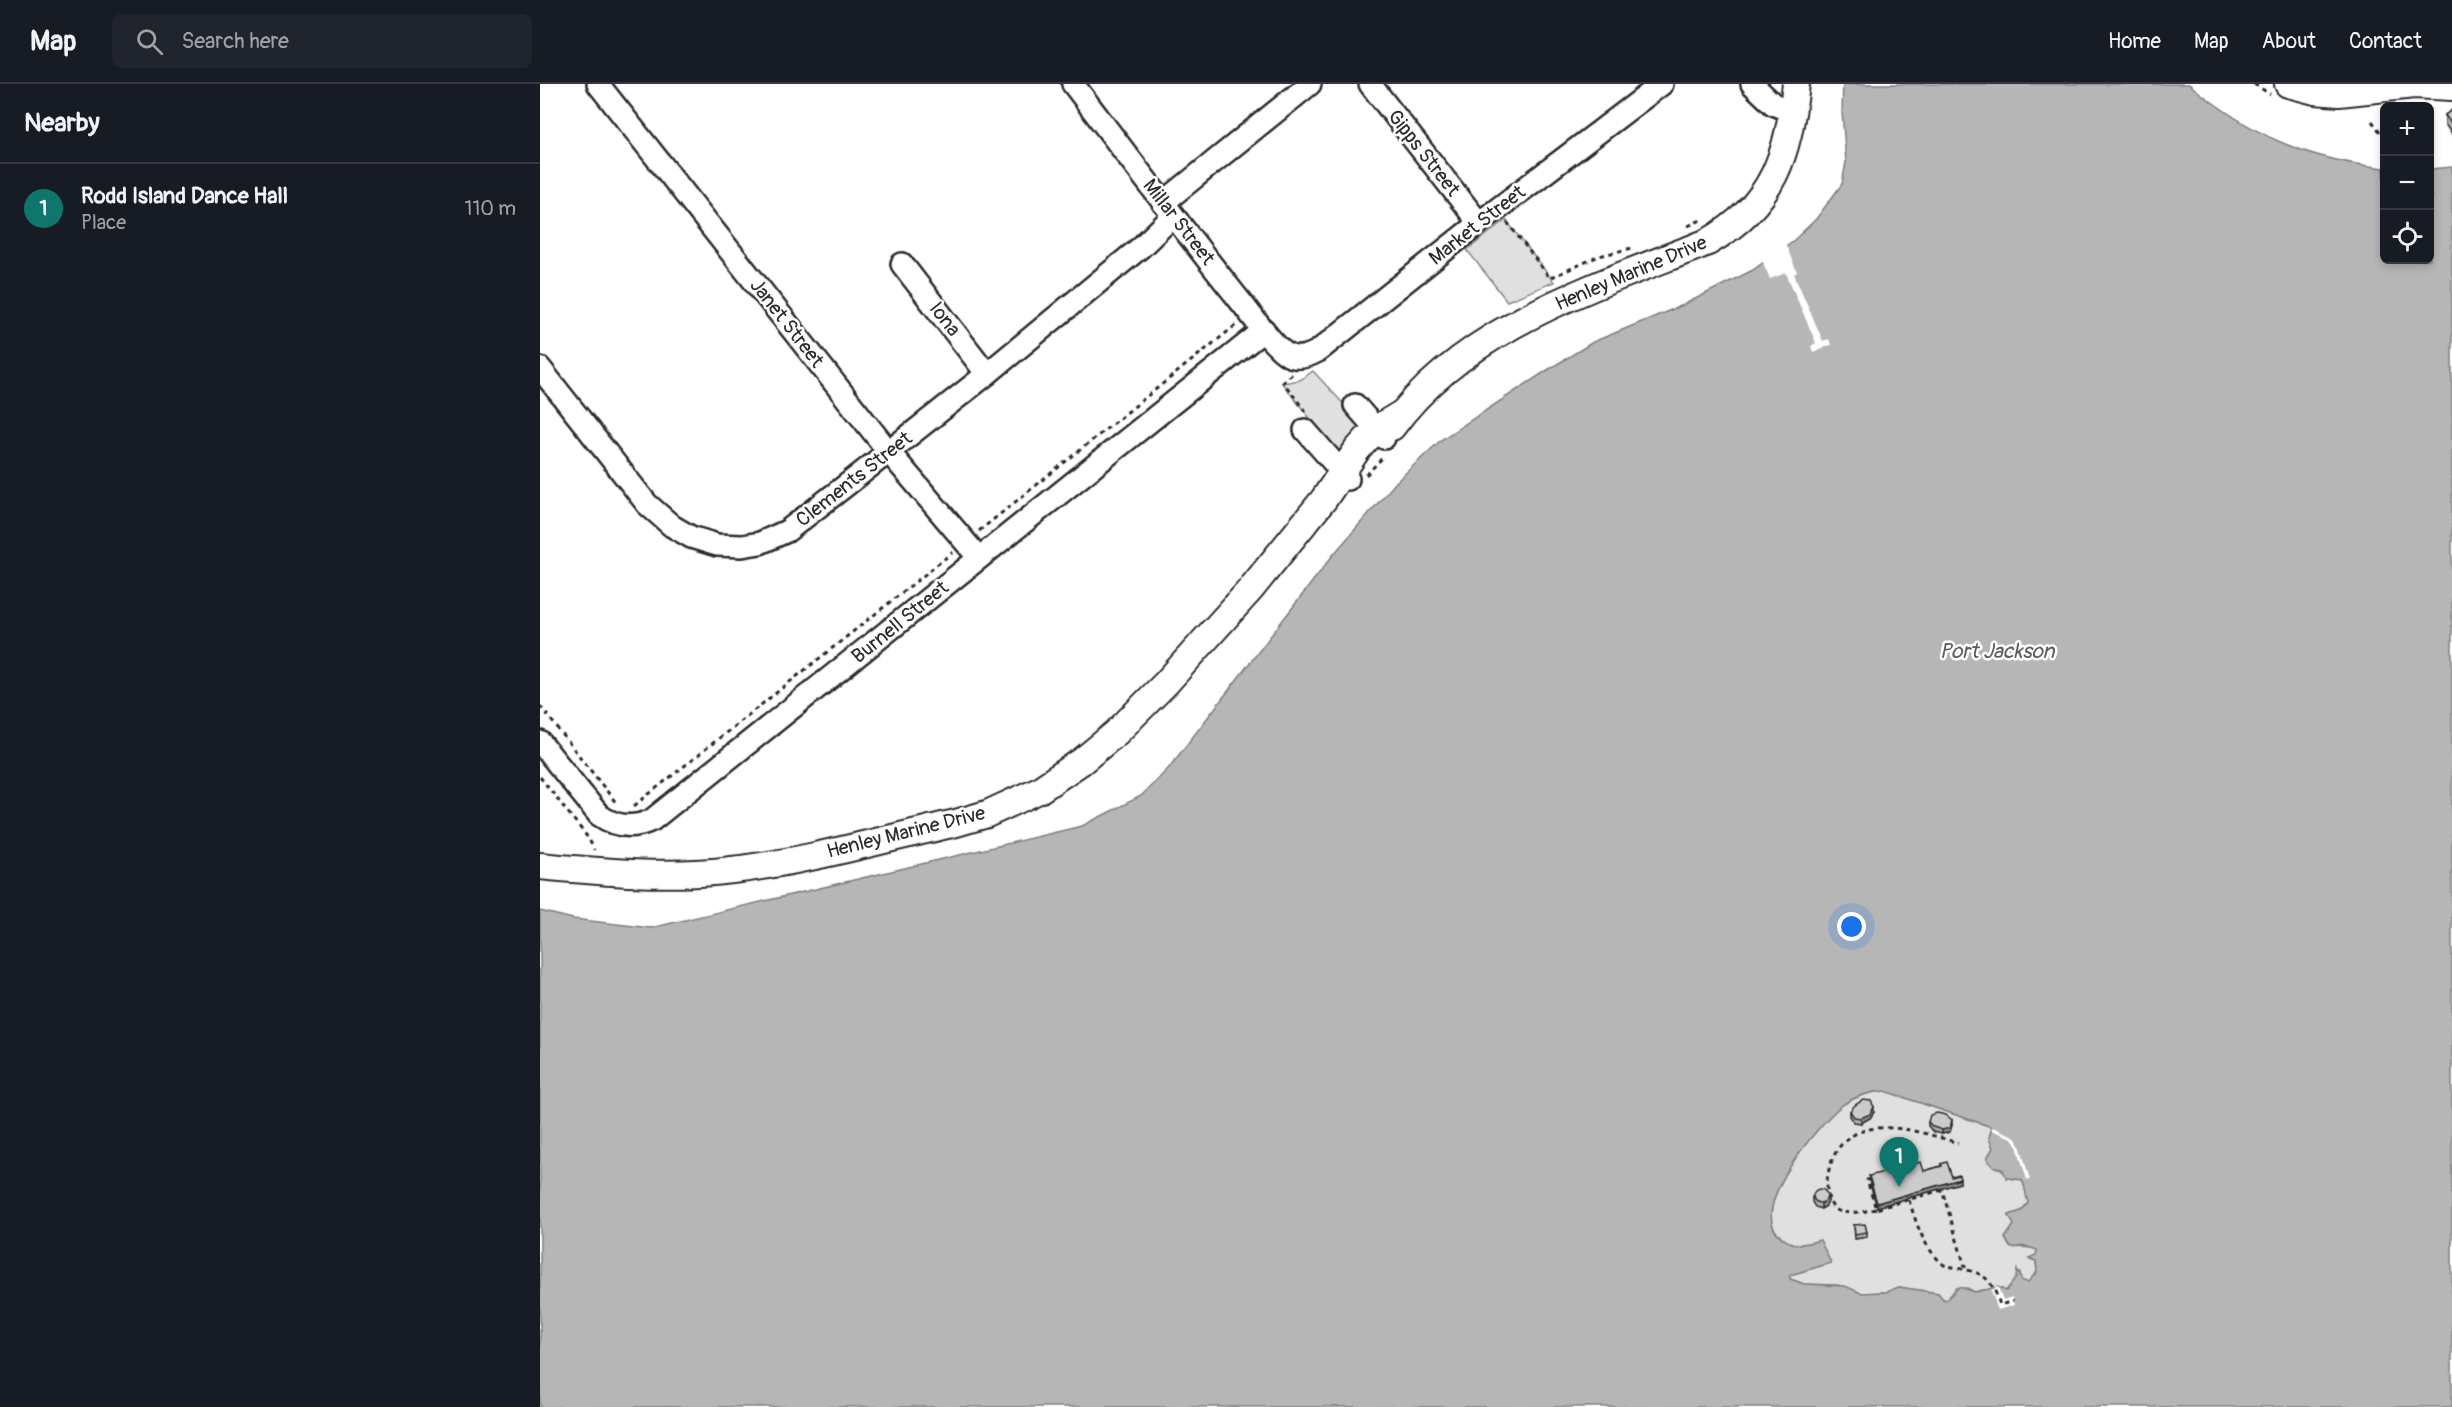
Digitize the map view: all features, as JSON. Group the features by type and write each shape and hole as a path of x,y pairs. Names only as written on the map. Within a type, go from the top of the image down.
{"main road":[{"name":"Henley Marine Drive","path":"540,866 656,873 731,871 768,865 957,823 1040,790 1082,761 1136,714 1250,590 1380,434 1450,367 1492,336 1566,300 1708,242 1725,232 1761,197 1773,177 1782,157 1796,84"},
{"path":"2278,88 2315,88 2339,93 2414,84 2452,87"}],"street":[{"name":"Janet Street","path":"598,84 889,452 972,550"},
{"name":"Millar Street","path":"1073,84 1264,330 1289,356"},
{"name":"Clements Street","path":"540,368 647,504 672,526 691,537 717,545 760,543 787,531 889,452 1141,247 1168,209 1310,84"},
{"name":"Gipps Street","path":"1370,84 1479,223"},
{"name":"Market Street","path":"1289,356 1300,358 1318,351 1479,223 1662,84"},
{"path":"1752,84 1773,104 1792,112"},
{"name":"Iona","path":"902,264 987,374"},
{"name":"Burnell Street","path":"540,742 599,815 609,822 620,825 641,825 663,813 972,550 1264,330"},
{"path":"1355,405 1380,434"},
{"path":"1305,430 1345,475"}],"path":[{"path":"2254,84 2278,88"},
{"path":"2372,121 2380,131"},
{"name":"Henley Marine Drive","path":"1687,226 1709,217"},
{"name":"Henley Marine Drive","path":"1507,222 1550,278 1599,256 1636,248"},
{"path":"540,706 618,805 633,808 972,550 1239,322"},
{"path":"540,777 594,847"},
{"path":"1958,1143 1912,1129 1896,1127 1866,1131 1843,1142 1830,1164 1827,1179 1830,1202 1838,1211 1876,1209 1942,1190 1966,1270"},
{"path":"1876,1209 1867,1180 1877,1177"},
{"path":"1909,1200 1921,1237 1930,1252 1944,1264 1986,1276 1990,1280 2000,1305 2013,1301"}],"shaded area":[{"path":"1506,220 1554,282 1507,301 1467,250"},
{"path":"1313,371 1364,426 1343,460 1282,383 1300,380"},
{"path":"1885,1091 1992,1127 1989,1138 1993,1148 1987,1158 1988,1161 2006,1174 2006,1178 2021,1180 2025,1188 2028,1203 2021,1211 2009,1216 2014,1220 2014,1225 2005,1238 2010,1247 2038,1250 2037,1255 2029,1259 2036,1261 2037,1272 2028,1282 2021,1281 2020,1273 2006,1291 1975,1292 1967,1288 1956,1288 1947,1300 1938,1293 1899,1287 1886,1292 1861,1293 1838,1285 1804,1284 1790,1279 1790,1275 1831,1263 1820,1241 1798,1246 1784,1240 1778,1234 1772,1221 1773,1204 1779,1186 1803,1147 1841,1106 1873,1092"}],"water":[{"name":"Port Jackson","path":"1843,84 2189,84 2234,117 2280,142 2329,158 2380,167 2380,264 2434,264 2434,169 2452,167 2452,1407 540,1407 540,911 573,919 651,928 1082,826 1141,796 1168,769 1333,555 1396,482 1442,439 1593,342 1683,305 1753,270 1794,240 1816,219 1842,184 1846,162 1842,112","holes":["1885,1091 1992,1127 1989,1138 1993,1148 1988,1160 1993,1166 2002,1169 2007,1178 2020,1179 2024,1185 2028,1203 2021,1211 2009,1215 2014,1225 2005,1238 2011,1248 2025,1246 2037,1250 2036,1255 2029,1258 2036,1261 2037,1272 2028,1282 2022,1281 2017,1270 2016,1278 2006,1291 1998,1287 1975,1292 1959,1287 1946,1300 1938,1293 1899,1287 1886,1292 1861,1293 1845,1286 1804,1284 1790,1279 1790,1275 1831,1263 1820,1240 1798,1244 1788,1242 1778,1234 1772,1221 1773,1204 1790,1166 1818,1130 1841,1106 1873,1092"]}],"pier":[{"path":"1785,243 1797,272 1794,274 1823,341 1829,339 1831,345 1813,352 1811,346 1816,343 1786,273 1770,279 1762,260"},
{"path":"1992,1127 2014,1136 2020,1145 2030,1180 2027,1180 2017,1146 2012,1138 1991,1130"},
{"path":"1998,1287 2003,1300 2012,1297 2014,1305 1998,1310 1991,1290"}],"building":[{"path":"2452,110 2452,125 2445,115"},
{"path":"1863,1100 1871,1101 1874,1107 1870,1114 1861,1118 1854,1117 1850,1111"},
{"path":"1937,1113 1946,1115 1952,1120 1950,1128 1942,1130 1933,1127 1928,1122 1930,1115"},
{"path":"1921,1162 1924,1171 1942,1166 1941,1164 1947,1162 1952,1177 1959,1175 1960,1179 1877,1203 1869,1176"},
{"path":"1817,1189 1823,1189 1827,1196 1823,1203 1817,1203 1813,1199 1813,1193"},
{"path":"1865,1224 1867,1232 1855,1234 1854,1225"}],"place":[{"name":"Rodd Island Dance Hall","path":"1899,1187"}]}
